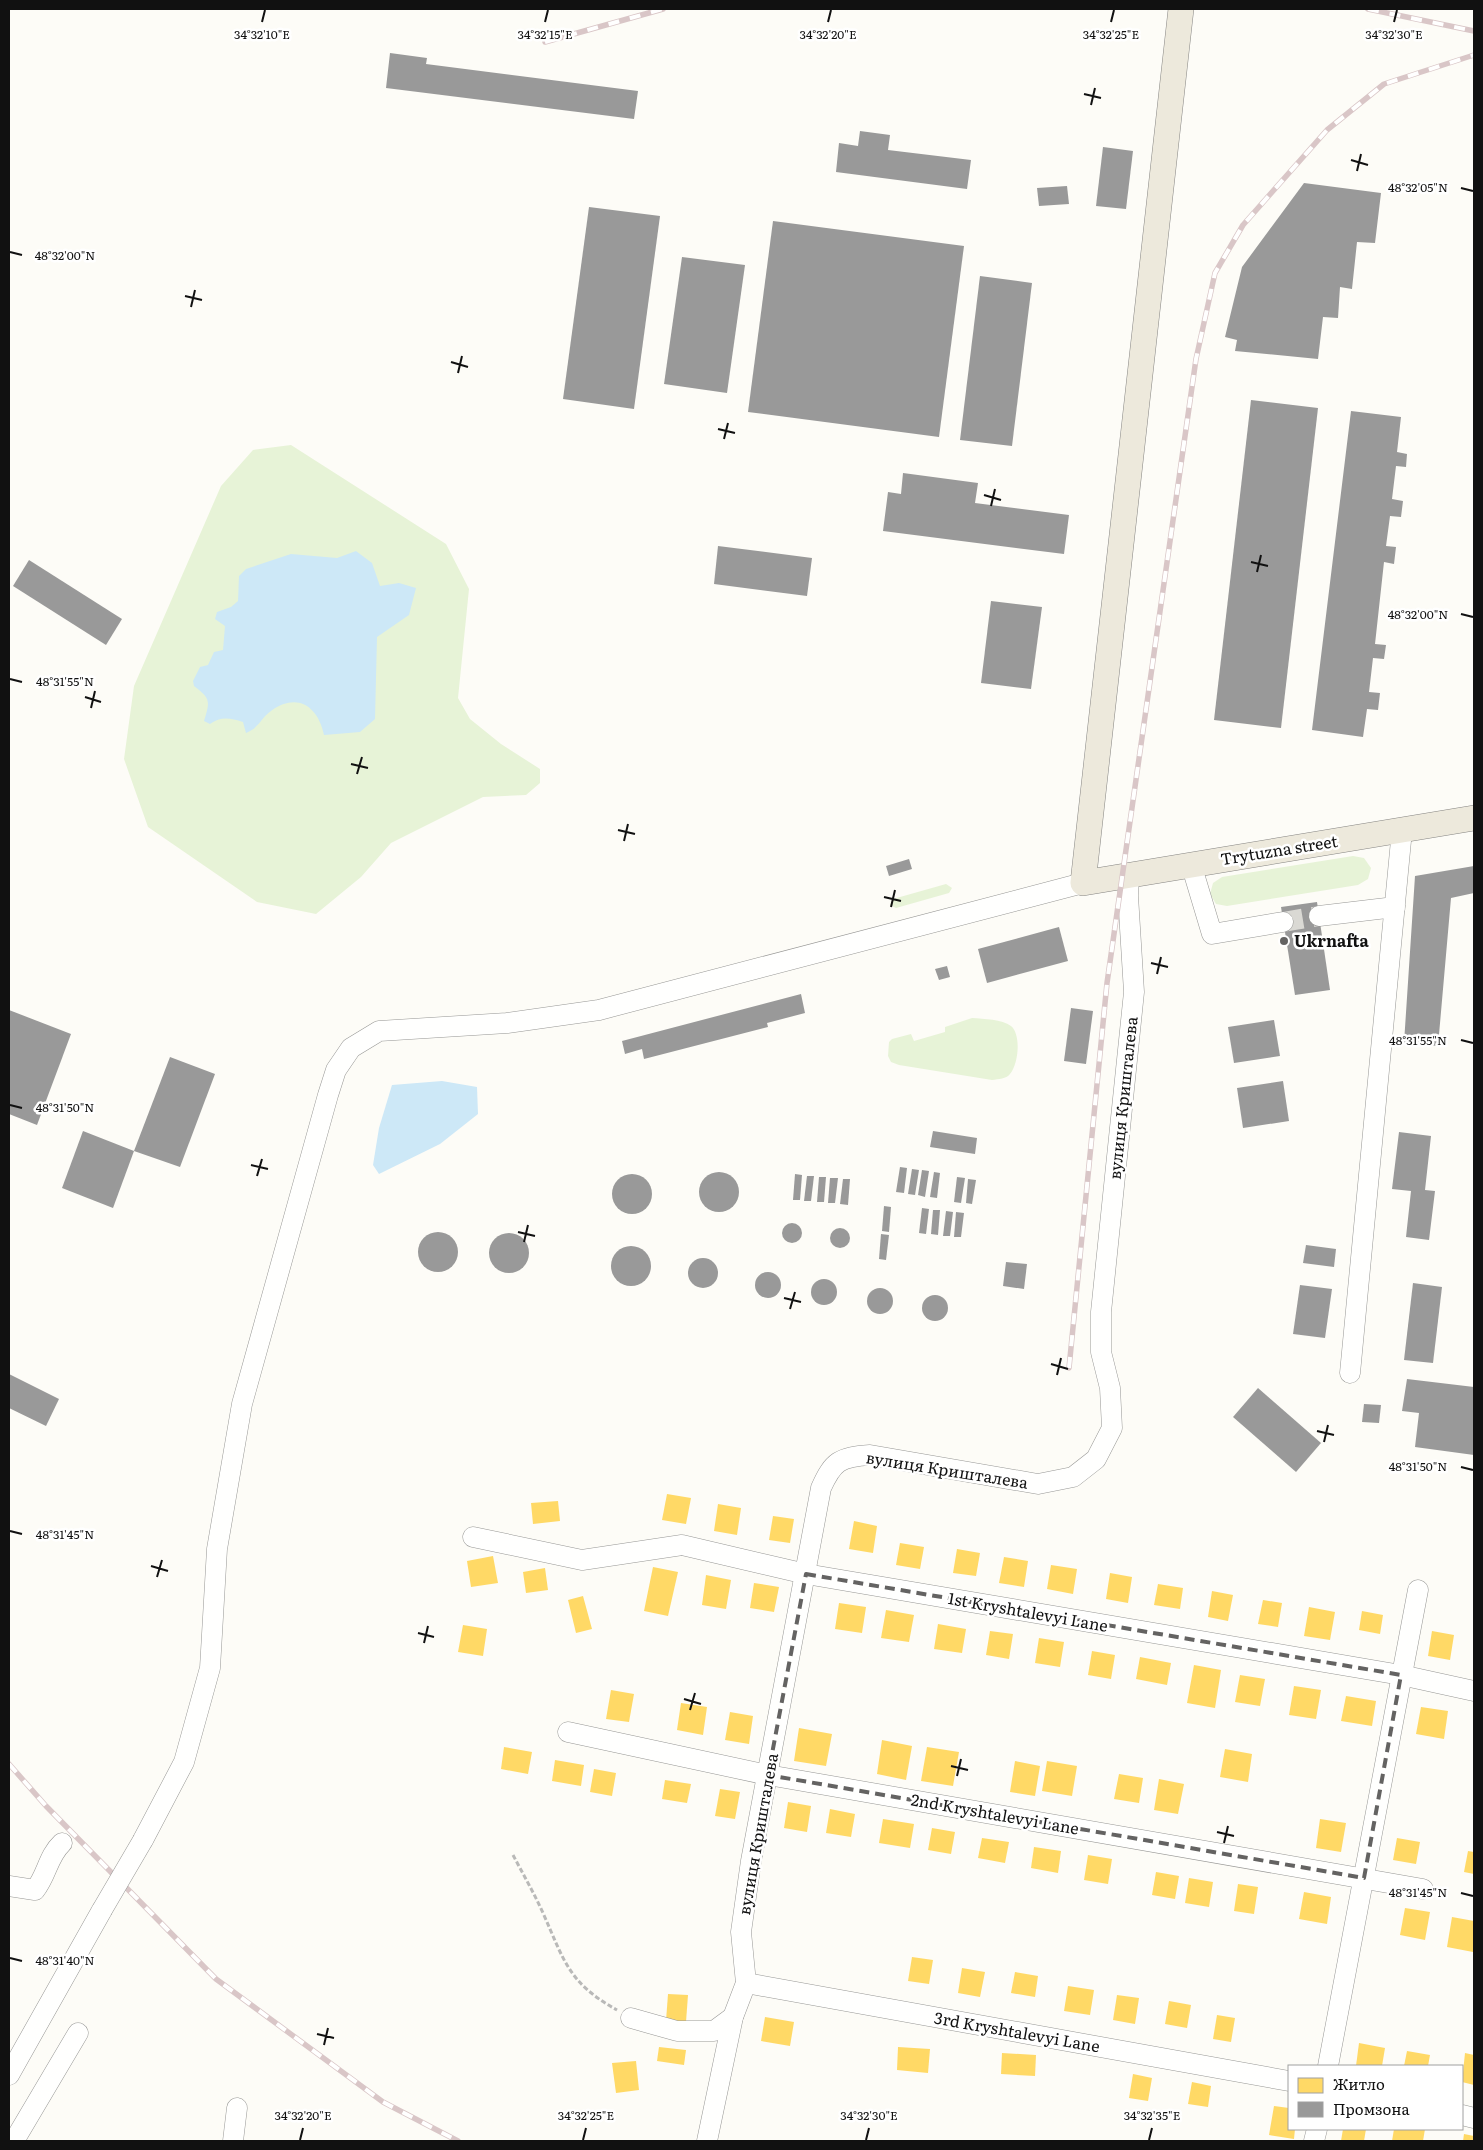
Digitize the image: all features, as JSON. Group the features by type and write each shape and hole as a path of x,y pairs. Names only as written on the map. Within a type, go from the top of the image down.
{"main road":[{"path":"1083,883 1181,9"},
{"name":"Trytuzna street","path":"1083,883 1474,818"}],"street":[{"path":"1350,1373 1402,830"},
{"path":"1191,864 1212,934 1283,922"},
{"name":"вулиця Кришталева","path":"707,2141 733,2017 746,1983 742,1932 751,1861 821,1488 829,1471 847,1456 870,1455 1038,1484 1073,1477 1096,1459 1112,1428 1110,1388 1101,1352 1101,1312 1134,992 1128,896 1129,875"},
{"path":"9,2074 143,1840 184,1762 210,1668 217,1549 242,1404 328,1096 336,1070 351,1048 379,1031 507,1023 599,1010 1083,883"},
{"path":"1319,916 1395,906"},
{"name":"1st Kryshtalevyi Lane","path":"473,1537 582,1560 682,1545 806,1574 1401,1676 1474,1691"},
{"path":"1328,2065 1418,1590"},
{"name":"2nd Kryshtalevyi Lane","path":"568,1732 768,1775 1423,1889"},
{"path":"9,1886 35,1890 41,1882 55,1850 62,1843"},
{"name":"3rd Kryshtalevyi Lane","path":"746,1983 1288,2081"},
{"path":"631,2018 677,2031 714,2031 733,2017"},
{"path":"14,2141 78,2033"},
{"path":"233,2141 237,2108"}],"path":[{"path":"513,1855 542,1911 566,1967 594,1998 631,2018"}],"highlighted area":[{"path":"806,1574 1401,1675 1364,1878 768,1775"}],"green space":[{"path":"291,445 446,544 469,589 458,698 470,719 501,744 540,769 540,783 526,795 483,797 391,843 361,877 316,914 257,902 148,827 124,759 134,686 221,486 253,450"},
{"path":"1353,856 1364,858 1371,868 1368,879 1358,885 1227,906 1216,904 1210,894 1213,883 1222,877"},
{"path":"946,884 952,888 949,893 896,908 890,905 893,899"},
{"path":"972,1018 1003,1022 1014,1030 1018,1049 1017,1056 1013,1069 1006,1077 992,1080 899,1065 891,1062 888,1056 889,1042 892,1039 911,1034 914,1041 945,1032 945,1027"}],"water":[{"path":"356,551 372,563 380,586 399,583 416,588 409,615 377,637 375,719 360,732 324,735 317,716 311,710 305,705 289,703 280,705 271,711 254,728 246,733 243,722 222,719 210,724 204,721 208,701 204,694 194,686 193,681 200,667 208,665 214,652 223,650 225,626 215,619 217,612 231,607 238,601 239,576 246,569 291,554 337,558"},
{"path":"442,1081 477,1087 478,1114 440,1144 379,1174 373,1165 379,1128 392,1085"}],"building: Житло":[{"path":"667,1494 691,1498 686,1524 662,1520"},
{"path":"558,1501 560,1521 533,1524 531,1503"},
{"path":"718,1504 741,1508 737,1535 714,1531"},
{"path":"773,1516 794,1519 790,1543 769,1540"},
{"path":"854,1521 877,1526 873,1553 849,1549"},
{"path":"900,1543 924,1547 920,1569 896,1565"},
{"path":"957,1549 980,1553 976,1576 953,1573"},
{"path":"493,1556 498,1583 471,1587 467,1561"},
{"path":"1004,1557 1028,1561 1024,1587 999,1583"},
{"path":"1051,1565 1077,1569 1073,1594 1047,1589"},
{"path":"653,1567 678,1572 668,1616 644,1611"},
{"path":"545,1568 548,1590 526,1593 523,1572"},
{"path":"1110,1573 1132,1577 1128,1603 1106,1599"},
{"path":"706,1575 731,1580 726,1609 702,1605"},
{"path":"754,1583 779,1587 774,1612 750,1608"},
{"path":"1158,1584 1183,1588 1180,1609 1154,1605"},
{"path":"1212,1591 1233,1595 1228,1621 1208,1617"},
{"path":"583,1596 592,1629 576,1633 568,1600"},
{"path":"1263,1600 1282,1603 1278,1627 1258,1624"},
{"path":"839,1603 866,1607 862,1633 835,1629"},
{"path":"1309,1607 1335,1612 1330,1640 1304,1636"},
{"path":"886,1610 914,1615 909,1642 881,1638"},
{"path":"1362,1611 1383,1615 1380,1634 1359,1630"},
{"path":"938,1624 966,1629 962,1653 934,1649"},
{"path":"463,1625 487,1629 483,1656 458,1652"},
{"path":"990,1631 1013,1634 1009,1659 986,1655"},
{"path":"1432,1631 1454,1635 1450,1660 1428,1656"},
{"path":"1039,1638 1064,1642 1060,1667 1035,1663"},
{"path":"1092,1651 1115,1655 1111,1679 1088,1675"},
{"path":"1140,1657 1171,1663 1167,1685 1136,1679"},
{"path":"1194,1665 1221,1670 1215,1708 1187,1703"},
{"path":"1240,1675 1265,1679 1260,1706 1235,1702"},
{"path":"1294,1686 1321,1690 1316,1719 1289,1715"},
{"path":"611,1690 634,1694 629,1722 606,1719"},
{"path":"1346,1696 1376,1701 1372,1726 1341,1721"},
{"path":"681,1703 707,1707 703,1735 677,1730"},
{"path":"1421,1707 1448,1711 1444,1739 1416,1734"},
{"path":"730,1712 753,1716 749,1744 725,1740"},
{"path":"799,1728 832,1734 826,1766 794,1761"},
{"path":"882,1740 912,1746 906,1780 877,1774"},
{"path":"504,1747 532,1752 528,1774 501,1769"},
{"path":"927,1747 959,1752 953,1786 921,1781"},
{"path":"1225,1749 1252,1754 1248,1782 1220,1777"},
{"path":"555,1760 584,1765 581,1786 552,1781"},
{"path":"1015,1761 1040,1766 1035,1796 1010,1792"},
{"path":"1047,1761 1077,1766 1072,1796 1042,1791"},
{"path":"594,1769 616,1773 612,1796 590,1792"},
{"path":"1119,1774 1143,1778 1139,1803 1114,1799"},
{"path":"1159,1779 1184,1784 1178,1814 1154,1810"},
{"path":"665,1780 691,1784 687,1803 662,1799"},
{"path":"720,1789 740,1792 735,1819 715,1816"},
{"path":"788,1802 811,1806 807,1832 784,1828"},
{"path":"830,1809 855,1814 851,1837 826,1833"},
{"path":"883,1819 914,1824 910,1848 879,1843"},
{"path":"1320,1819 1346,1823 1341,1852 1316,1848"},
{"path":"932,1828 955,1832 951,1854 928,1850"},
{"path":"982,1838 1009,1842 1005,1863 978,1858"},
{"path":"1397,1838 1420,1842 1416,1864 1393,1860"},
{"path":"1034,1847 1061,1851 1058,1873 1031,1868"},
{"path":"1468,1851 1474,1852 1474,1874 1464,1872"},
{"path":"1088,1855 1112,1859 1108,1884 1084,1880"},
{"path":"1156,1872 1179,1876 1175,1899 1152,1895"},
{"path":"1189,1878 1213,1882 1209,1907 1185,1903"},
{"path":"1238,1884 1258,1887 1254,1914 1234,1911"},
{"path":"1304,1892 1331,1897 1327,1924 1299,1919"},
{"path":"1405,1908 1430,1912 1425,1940 1400,1935"},
{"path":"1452,1917 1474,1921 1473,1952 1447,1947"},
{"path":"912,1957 933,1960 929,1984 908,1981"},
{"path":"962,1968 985,1972 980,1997 958,1993"},
{"path":"1015,1972 1038,1976 1035,1997 1011,1993"},
{"path":"1068,1986 1094,1990 1090,2015 1064,2011"},
{"path":"668,1994 688,1995 686,2022 666,2021"},
{"path":"1117,1995 1139,1998 1135,2024 1113,2020"},
{"path":"1169,2001 1191,2005 1187,2028 1165,2024"},
{"path":"1217,2015 1235,2018 1231,2042 1213,2039"},
{"path":"765,2017 794,2022 790,2046 761,2041"},
{"path":"1359,2043 1385,2048 1382,2065 1356,2065"},
{"path":"659,2047 686,2050 684,2065 657,2061"},
{"path":"898,2047 930,2049 928,2073 897,2070"},
{"path":"1407,2051 1430,2055 1428,2065 1404,2065"},
{"path":"1002,2053 1036,2055 1035,2076 1001,2074"},
{"path":"1465,2053 1474,2055 1474,2085 1463,2082"},
{"path":"636,2061 639,2090 616,2093 612,2063"},
{"path":"1133,2074 1152,2078 1148,2101 1129,2098"},
{"path":"1192,2082 1211,2086 1208,2107 1188,2104"},
{"path":"1274,2106 1288,2108 1288,2130 1295,2130 1294,2139 1269,2135"},
{"path":"1343,2130 1366,2130 1364,2141 1341,2141"},
{"path":"1394,2130 1425,2130 1423,2141 1392,2141"},
{"path":"1464,2134 1474,2136 1474,2141 1463,2141"}],"building: Промзона":[{"path":"390,53 427,58 426,64 638,91 634,119 386,88"},
{"path":"860,131 890,135 888,150 971,160 967,189 836,172 839,143 858,146"},
{"path":"1103,147 1133,151 1126,209 1096,206"},
{"path":"1304,183 1381,193 1375,243 1357,242 1352,289 1340,287 1338,318 1323,317 1318,359 1235,351 1237,340 1225,337 1242,267"},
{"path":"1067,186 1069,204 1039,206 1037,188"},
{"path":"589,207 660,216 634,409 563,399"},
{"path":"773,221 964,246 939,437 748,412"},
{"path":"682,257 745,265 727,393 664,384"},
{"path":"980,276 1032,283 1012,446 960,440"},
{"path":"1251,400 1318,408 1281,728 1214,720"},
{"path":"1351,411 1401,417 1397,452 1407,454 1406,467 1396,466 1392,499 1403,501 1401,517 1390,516 1386,546 1396,547 1394,564 1384,562 1375,644 1386,645 1384,659 1373,658 1369,692 1380,693 1378,710 1367,709 1363,737 1312,730"},
{"path":"903,473 978,483 975,503 1069,515 1064,554 883,531 888,492 901,494"},
{"path":"718,546 812,558 807,596 714,584"},
{"path":"29,560 122,619 106,645 13,586"},
{"path":"991,601 1042,607 1031,689 981,683"},
{"path":"909,859 912,869 889,876 886,866"},
{"path":"1474,866 1474,893 1451,898 1438,1046 1404,1043 1415,876"},
{"path":"1317,902 1330,990 1295,995 1281,907"},
{"path":"1059,927 1068,961 987,983 978,949"},
{"path":"947,966 950,977 939,980 935,969"},
{"path":"801,994 805,1013 767,1023 768,1027 644,1059 642,1049 625,1054 622,1041"},
{"path":"1071,1008 1093,1011 1086,1064 1064,1061"},
{"path":"9,1010 71,1034 37,1125 9,1114"},
{"path":"1274,1020 1280,1056 1234,1063 1228,1027"},
{"path":"170,1057 215,1074 180,1167 134,1151"},
{"path":"1283,1081 1289,1121 1243,1128 1237,1088"},
{"path":"83,1131 134,1151 113,1208 62,1188"},
{"path":"933,1131 977,1138 975,1154 930,1147"},
{"path":"1399,1132 1431,1136 1425,1190 1435,1191 1429,1240 1406,1237 1411,1191 1392,1189"},
{"path":"900,1167 907,1168 904,1193 896,1192"},
{"path":"912,1169 919,1170 915,1195 908,1194"},
{"path":"922,1170 929,1171 925,1197 918,1195"},
{"path":"723,1172 730,1175 736,1181 739,1192 738,1200 730,1209 723,1212 715,1212 708,1209 700,1200 699,1188 702,1181 711,1173"},
{"path":"934,1172 940,1173 937,1198 930,1197"},
{"path":"636,1174 643,1177 649,1183 652,1194 651,1202 643,1211 636,1214 628,1214 621,1211 613,1202 612,1190 615,1183 624,1175"},
{"path":"795,1174 802,1175 800,1200 793,1200"},
{"path":"807,1176 814,1176 811,1201 804,1201"},
{"path":"819,1177 826,1177 824,1202 817,1202"},
{"path":"957,1177 965,1178 961,1203 954,1202"},
{"path":"830,1178 838,1178 835,1203 828,1203"},
{"path":"843,1179 850,1179 848,1205 840,1204"},
{"path":"968,1179 976,1180 972,1204 966,1203"},
{"path":"884,1206 891,1207 889,1232 882,1231"},
{"path":"922,1208 929,1209 926,1234 919,1233"},
{"path":"933,1210 940,1210 938,1235 931,1234"},
{"path":"946,1211 953,1212 950,1236 943,1236"},
{"path":"956,1212 964,1213 961,1237 954,1237"},
{"path":"792,1223 799,1226 802,1233 799,1240 792,1243 785,1240 782,1233 785,1226"},
{"path":"840,1228 847,1231 850,1238 847,1245 840,1248 833,1245 830,1238 833,1231"},
{"path":"442,1232 449,1235 455,1241 458,1252 457,1260 449,1269 442,1272 434,1272 427,1269 419,1260 418,1248 421,1241 430,1233"},
{"path":"513,1233 520,1236 526,1242 529,1253 528,1261 520,1270 513,1273 505,1273 498,1270 490,1261 489,1249 492,1242 501,1234"},
{"path":"881,1234 889,1235 886,1260 879,1259"},
{"path":"1306,1245 1336,1249 1334,1267 1303,1263"},
{"path":"635,1246 642,1249 648,1255 651,1266 650,1274 642,1283 635,1286 627,1286 620,1283 612,1274 611,1262 614,1255 623,1247"},
{"path":"703,1258 714,1262 718,1273 714,1284 703,1288 692,1284 688,1273 692,1262"},
{"path":"1006,1262 1027,1264 1024,1289 1003,1286"},
{"path":"768,1272 777,1276 781,1285 777,1294 768,1298 759,1294 755,1285 759,1276"},
{"path":"824,1279 833,1283 837,1292 833,1301 824,1305 815,1301 811,1292 815,1283"},
{"path":"1413,1283 1442,1287 1433,1363 1404,1360"},
{"path":"1300,1285 1332,1289 1325,1338 1293,1334"},
{"path":"880,1288 889,1292 893,1301 889,1310 880,1314 871,1310 867,1301 871,1292"},
{"path":"935,1295 944,1299 948,1308 944,1317 935,1321 926,1317 922,1308 926,1299"},
{"path":"9,1374 59,1399 46,1426 9,1408"},
{"path":"1407,1379 1474,1387 1474,1455 1415,1447 1419,1413 1402,1411"},
{"path":"1258,1388 1321,1443 1296,1472 1233,1417"},
{"path":"1364,1404 1381,1405 1379,1423 1362,1422"}],"tunnel":[{"path":"1283,922 1319,916"}],"railway":[{"path":"545,42 663,9"},
{"path":"1368,9 1474,31"},
{"path":"1069,1368 1107,983 1196,359 1215,273 1243,225 1327,130 1384,84 1474,55"},
{"path":"9,1764 46,1806 216,1979 383,2102 458,2141"}],"place":[{"name":"Ukrnafta","path":"1284,941"}]}
